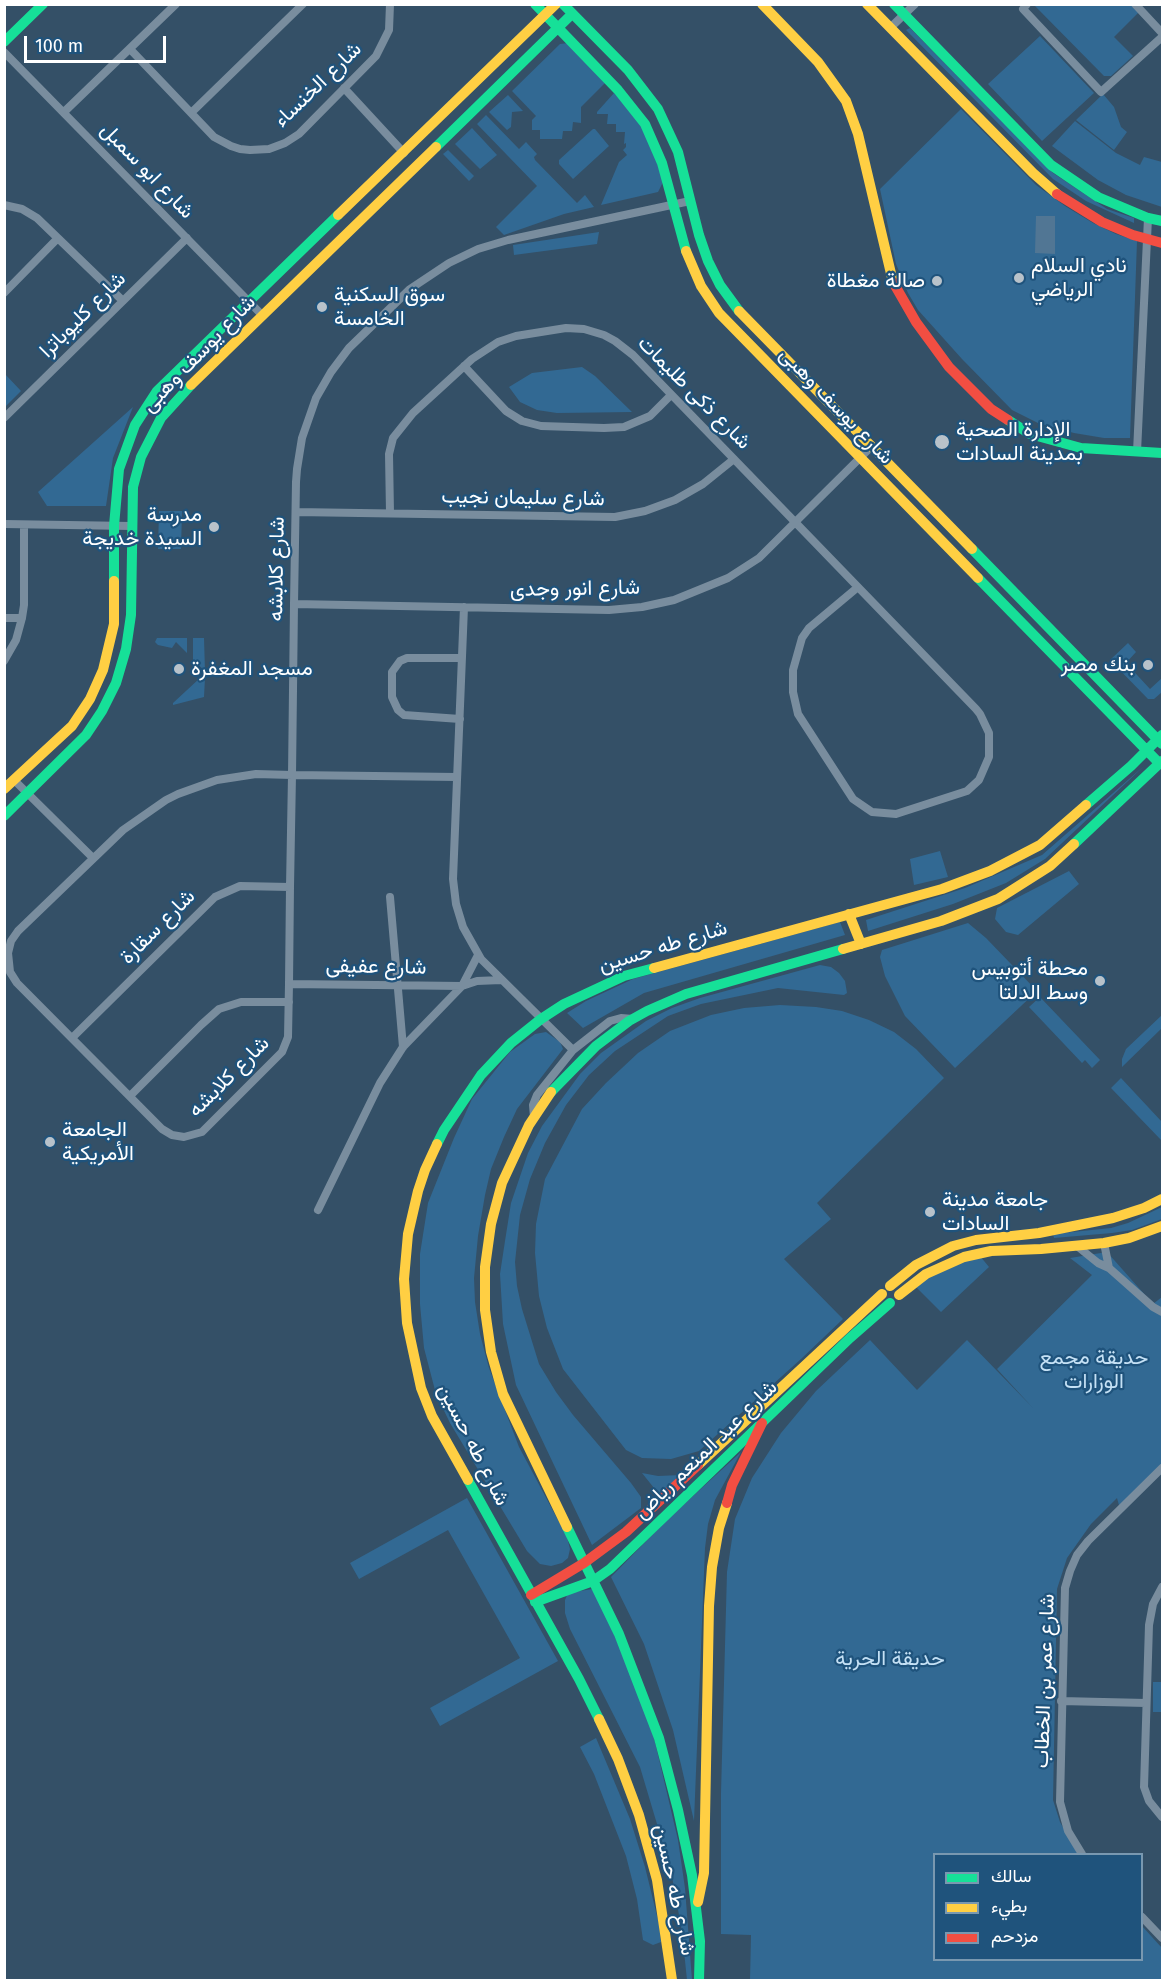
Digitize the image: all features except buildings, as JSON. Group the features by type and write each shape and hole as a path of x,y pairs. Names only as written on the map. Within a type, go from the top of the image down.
{"street":[{"path":"4,42 43,4"},
{"path":"63,112 176,4"},
{"path":"191,113 303,4"},
{"name":"شارع الخنساء","path":"130,49 214,136 231,146 250,150 269,149 285,143 298,134 381,48 389,30 390,4"},
{"name":"شارع يوسف وهبى","path":"535,4 618,90 641,118 657,150 687,255 719,313 1161,763"},
{"name":"شارع يوسف وهبى","path":"4,789 72,726 90,699 103,670 112,640 115,616 114,526 119,469 129,439 142,413 166,381 556,4"},
{"name":"شارع يوسف وهبى","path":"563,4 628,70 658,109 678,152 705,254 727,296 744,317 1161,740"},
{"path":"762,4 818,62 846,101 858,134 893,283 916,322 949,367 991,409 1030,434 1082,448 1162,453"},
{"path":"867,4 1033,173 1062,198 1102,222 1162,243"},
{"path":"894,4 1051,165 1098,197 1148,218 1162,221"},
{"path":"890,28 915,4"},
{"path":"1027,4 1023,9 1101,92 1162,35 1135,4"},
{"name":"شارع يوسف وهبى","path":"4,816 86,735 102,711 116,683 126,649 130,623 131,503 136,472 146,443 154,429 177,399 572,14"},
{"name":"شارع ابو سمبل","path":"4,52 263,316"},
{"path":"344,88 404,153"},
{"name":"شارع كلابشه","path":"130,1096 162,1129 172,1135 184,1137 196,1135 207,1128 282,1052 288,1037 294,604 299,452 305,424 331,372 349,348 410,289 449,263 493,244 690,201"},
{"path":"4,205 30,213 123,301"},
{"path":"1137,452 1148,218"},
{"path":"4,293 58,238"},
{"name":"شارع كليوباترا","path":"4,418 187,238"},
{"name":"شارع ذكى طليمات","path":"390,513 389,454 393,438 413,412 490,346 507,338 566,328 593,332 615,341 633,355 671,394 858,587 984,720 990,741 989,758 979,780 967,791 904,812 888,815 872,812 853,799 798,714 793,692 793,670 802,638 809,628 858,587"},
{"path":"464,366 506,411 522,421 541,426 604,429 624,427 650,416 671,394"},
{"name":"شارع انور وجدى","path":"294,604 609,610 642,607 674,600 710,587 744,569 759,558 871,447"},
{"name":"شارع سليمان نجيب","path":"296,512 600,518 630,514 660,506 690,493 734,459"},
{"path":"4,524 131,526"},
{"path":"4,661 16,640 24,605 24,525"},
{"path":"464,607 454,891 463,927 478,955 573,1050"},
{"path":"4,618 22,618"},
{"path":"460,719 405,715 398,710 392,697 392,672 400,661 407,658 462,658"},
{"name":"شارع طه حسين","path":"672,1980 657,1880 629,1787 593,1705 432,1416 421,1388 406,1323 404,1279 408,1234 425,1170 444,1130 481,1075 511,1043 541,1019 584,993 624,976 958,884 990,871 1040,845 1161,740"},
{"name":"شارع طه حسين","path":"699,1980 700,1941 696,1908 683,1831 659,1738 633,1668 511,1414 497,1373 488,1331 484,1288 490,1224 502,1183 510,1162 534,1117 552,1091 580,1060 633,1019 686,994 961,915 1016,890 1066,852 1161,763"},
{"path":"289,1002 241,1002 219,1009 130,1096 13,978 8,953 11,941 18,931 93,858 131,823 178,794 230,777 256,774 457,777"},
{"path":"14,780 93,858"},
{"name":"شارع سقارة","path":"72,1038 214,897 240,886 290,887"},
{"path":"390,897 403,1047"},
{"path":"849,914 861,944"},
{"path":"318,1210 366,1107 403,1047 462,986 478,955"},
{"name":"شارع عفيفى","path":"289,984 462,986 485,980 501,980"},
{"path":"534,1117 533,1106 537,1095 573,1050 610,1021 621,1018 633,1019"},
{"name":"شارع عبد المنعم رياض","path":"533,1598 626,1533 916,1264 953,1246 976,1240 1039,1233 1123,1216 1162,1198"},
{"path":"899,1295 926,1274 964,1257 991,1251 1104,1243 1129,1238 1162,1226"},
{"path":"1039,1233 1041,1249"},
{"path":"1104,1243 1109,1268"},
{"path":"1077,1246 1098,1263 1109,1268 1153,1307 1162,1312"},
{"name":"شارع عبد المنعم رياض","path":"533,1598 593,1581 610,1569 890,1303"},
{"path":"696,1908 704,1873 709,1606 712,1567 719,1528 732,1485 762,1423"},
{"name":"شارع عمر بن الخطاب","path":"1081,1853 1068,1831 1060,1802 1065,1587 1077,1556 1088,1542 1162,1468"},
{"path":"657,1505 666,1515"},
{"path":"1162,1587 1153,1604 1149,1619 1144,1787 1149,1801 1162,1817"},
{"path":"1061,1701 1146,1703"},
{"path":"1143,1918 1162,1938"}],"green space":[{"path":"1037,4 1132,5 1139,12 1114,37 1133,56 1111,76 1104,76 1035,6"},
{"path":"910,28 1053,173 1107,209 1134,218 1134,223 1086,201 1053,179 906,30"},
{"path":"1040,36 1094,93 1042,141 988,84"},
{"path":"569,43 605,83 581,107 581,123 573,122 572,131 563,131 562,139 540,139 540,130 532,130 532,120 536,116 512,91 560,44"},
{"path":"614,93 634,114 652,145 663,182 658,192 601,205 619,162 627,155 623,150 626,147 625,132 616,132 616,124 607,124 608,114 597,114"},
{"path":"1103,94 1114,107 1121,127 1127,132 1114,150 1076,120"},
{"path":"508,95 523,111 512,112 511,127 507,130 489,112"},
{"name":"نادي السلام الرياضي","path":"961,109 1036,185 1093,223 1137,241 1130,438 1104,438 1074,433 1038,423 1012,410 918,310 908,293 896,264 880,189"},
{"path":"486,115 519,149 526,142 537,154 534,157 535,160 577,203 585,195 594,207 564,214 504,235 496,227 537,186 477,124"},
{"path":"1075,121 1116,153 1140,165 1144,157 1162,162 1162,207 1126,195 1098,180 1052,146"},
{"path":"472,128 497,155 480,169 455,144"},
{"path":"593,129 609,146 573,179 559,164 559,160"},
{"path":"448,150 474,176 469,181 443,154"},
{"path":"599,232 597,244 514,255 513,245"},
{"path":"582,367 595,376 632,412 557,413 537,410 520,402 509,387 532,373"},
{"path":"5,374 21,391 5,407"},
{"path":"133,407 113,458 106,506 47,506 38,492"},
{"path":"159,511 182,511 181,549 158,549"},
{"path":"157,638 187,638 187,653 176,642 172,648 158,645 155,642"},
{"path":"193,638 204,638 205,671 193,660"},
{"path":"1128,643 1136,652 1126,663 1150,689 1162,678 1162,692 1154,699 1148,699 1110,660"},
{"path":"200,678 205,678 204,697 173,705 173,703"},
{"path":"1144,766 1045,859 1006,883 953,904 868,931 866,920 965,888 1042,855"},
{"path":"940,851 948,877 914,885 910,859"},
{"path":"1069,871 1079,884 1018,935 1006,932 995,919 997,908"},
{"path":"840,922 845,935 644,993 583,1028 567,1013 586,1001 633,979"},
{"path":"968,923 986,938 1037,991 955,1068 905,1016 885,976 880,957 882,950"},
{"path":"820,965 831,967 839,973 845,981 847,993 844,995 778,988 701,1004 668,1016 615,1051 589,1075 566,1105 545,1143 530,1179 520,1215 515,1262 522,1309 539,1364 573,1415 641,1497 641,1508 592,1545 516,1385 503,1324 500,1274 511,1203 528,1153 542,1126 580,1074 601,1053 646,1021 700,998"},
{"path":"1040,997 1100,1060 1092,1068 1085,1060 1082,1063 1029,1007"},
{"path":"780,1005 842,1011 869,1020 894,1032 916,1049 944,1078 817,1203 831,1219 784,1259 843,1319 699,1451 671,1459 642,1458 626,1450 563,1369 547,1328 539,1296 535,1253 536,1224 545,1179 582,1109 638,1053 670,1031 711,1015 744,1008"},
{"path":"1162,1015 1162,1028 1122,1067 1126,1049"},
{"path":"546,1032 560,1042 563,1049 517,1109 491,1169 478,1236 474,1278 480,1334 489,1368 519,1447 567,1537 570,1549 568,1558 562,1563 551,1566 540,1564 527,1551 450,1423 436,1394 424,1348 420,1304 420,1254 428,1203 472,1099 510,1052 535,1034"},
{"path":"1121,1078 1162,1122 1162,1141 1111,1088"},
{"path":"1162,1207 1162,1219 1132,1230 1054,1238 1053,1234 1111,1228 1128,1223"},
{"name":"حديقة الحرية","path":"1107,1252 1153,1304 1162,1297 1162,1468 1120,1509 1117,1498 1091,1524 1067,1558 1057,1589 1053,1800 1060,1822 1077,1853 933,1853 933,1961 1143,1961 1143,1927 1162,1948 1162,1980 750,1980 751,1935 721,1934 721,1793 727,1572 735,1519 752,1478 781,1433 816,1391 870,1340 917,1390 967,1340 1033,1408 997,1369 1092,1275 1070,1258"},
{"path":"980,1256 989,1267 941,1312 916,1287 938,1270"},
{"path":"741,1452 715,1500 708,1524 705,1548 694,1821 673,1730 644,1644 611,1577 669,1518"},
{"path":"642,1473 658,1476 681,1475 663,1492 658,1493"},
{"path":"467,1498 558,1661 440,1726 430,1708 520,1658 448,1530 359,1579 350,1563"},
{"path":"592,1589 604,1610 651,1725 678,1840 685,1888 692,1980 687,1980 682,1932 671,1871 640,1767 570,1629 565,1613 565,1600 568,1593"},
{"path":"1153,1682 1162,1682 1162,1712 1153,1712"},
{"path":"596,1738 630,1819 645,1867 661,1942 653,1945 643,1940 637,1899 626,1856 594,1774 580,1747"}],"shaded area":[{"path":"1036,216 1055,216 1055,254 1035,253"}],"traffic: fast":[{"path":"4,42 43,4"},
{"path":"535,4 618,90 645,124 662,163 686,251"},
{"path":"563,4 628,70 658,109 678,152 708,261 720,285 739,311"},
{"path":"894,4 1051,165 1098,197 1148,218 1162,221"},
{"path":"436,147 572,14"},
{"path":"114,581 114,526 119,469 135,425 157,391 338,215"},
{"path":"4,816 86,735 102,711 116,683 126,649 131,615 133,487 141,457 161,418 191,385"},
{"path":"1008,420 1030,434 1081,448 1162,453"},
{"path":"972,549 1162,744"},
{"path":"978,578 1160,764"},
{"path":"1086,805 1131,766 1162,735"},
{"path":"1074,844 1162,761"},
{"path":"551,1092 596,1046 629,1021 647,1011 686,994 843,949"},
{"path":"437,1144 481,1075 511,1043 564,1004 624,976 654,968"},
{"path":"535,1602 593,1581 610,1569 850,1338 890,1303"},
{"path":"468,1480 599,1719"},
{"path":"567,1527 619,1634 659,1738 692,1875 700,1941 699,1980"}],"traffic: slow":[{"path":"338,215 556,4"},
{"path":"762,4 818,62 846,101 858,134 893,282"},
{"path":"867,4 1033,173 1057,194"},
{"path":"191,385 436,147"},
{"path":"686,251 701,286 719,313 978,578"},
{"path":"739,311 972,549"},
{"path":"4,789 72,726 90,699 103,670 114,624 114,581"},
{"path":"654,968 942,889 990,871 1040,845 1086,805"},
{"path":"843,949 941,921 998,899 1050,866 1074,844"},
{"path":"849,914 861,944"},
{"path":"551,1092 529,1125 502,1183 491,1224 485,1267 485,1310 491,1352 503,1394 567,1527"},
{"path":"437,1144 418,1191 408,1234 404,1279 407,1323 421,1388 432,1416 468,1480"},
{"path":"890,1286 916,1265 953,1246 976,1240 1039,1233 1113,1218 1144,1208 1162,1199"},
{"path":"899,1295 926,1274 964,1257 991,1251 1104,1243 1129,1238 1162,1226"},
{"path":"698,1465 882,1294"},
{"path":"698,1902 704,1873 709,1606 712,1567 719,1528 727,1503"},
{"path":"599,1719 618,1759 639,1815 657,1880 672,1980"}],"traffic: jam":[{"path":"1057,194 1102,222 1133,235 1162,243"},
{"path":"893,282 916,322 949,367 991,409 1008,420"},
{"path":"727,1503 732,1485 762,1423"},
{"path":"531,1595 584,1563 626,1532 698,1465"}],"place":[{"name":"نادي السلام الرياضي","path":"1019,278"},
{"name":"صالة مغطاة","path":"937,281"},
{"name":"سوق السكنية الخامسة","path":"322,307"},
{"name":"الإدارة الصحية بمدينة السادات","path":"942,442"},
{"name":"مدرسة السيدة خديجة","path":"214,527"},
{"name":"بنك مصر","path":"1148,665"},
{"name":"مسجد المغفرة","path":"179,669"},
{"name":"محطة أتوبيس وسط الدلتا","path":"1100,981"},
{"name":"الجامعة الأمريكية","path":"50,1142"},
{"name":"جامعة مدينة السادات","path":"930,1212"}],"park label":[{"name":"حديقة مجمع الوزارات","path":"1094,1370"}]}
